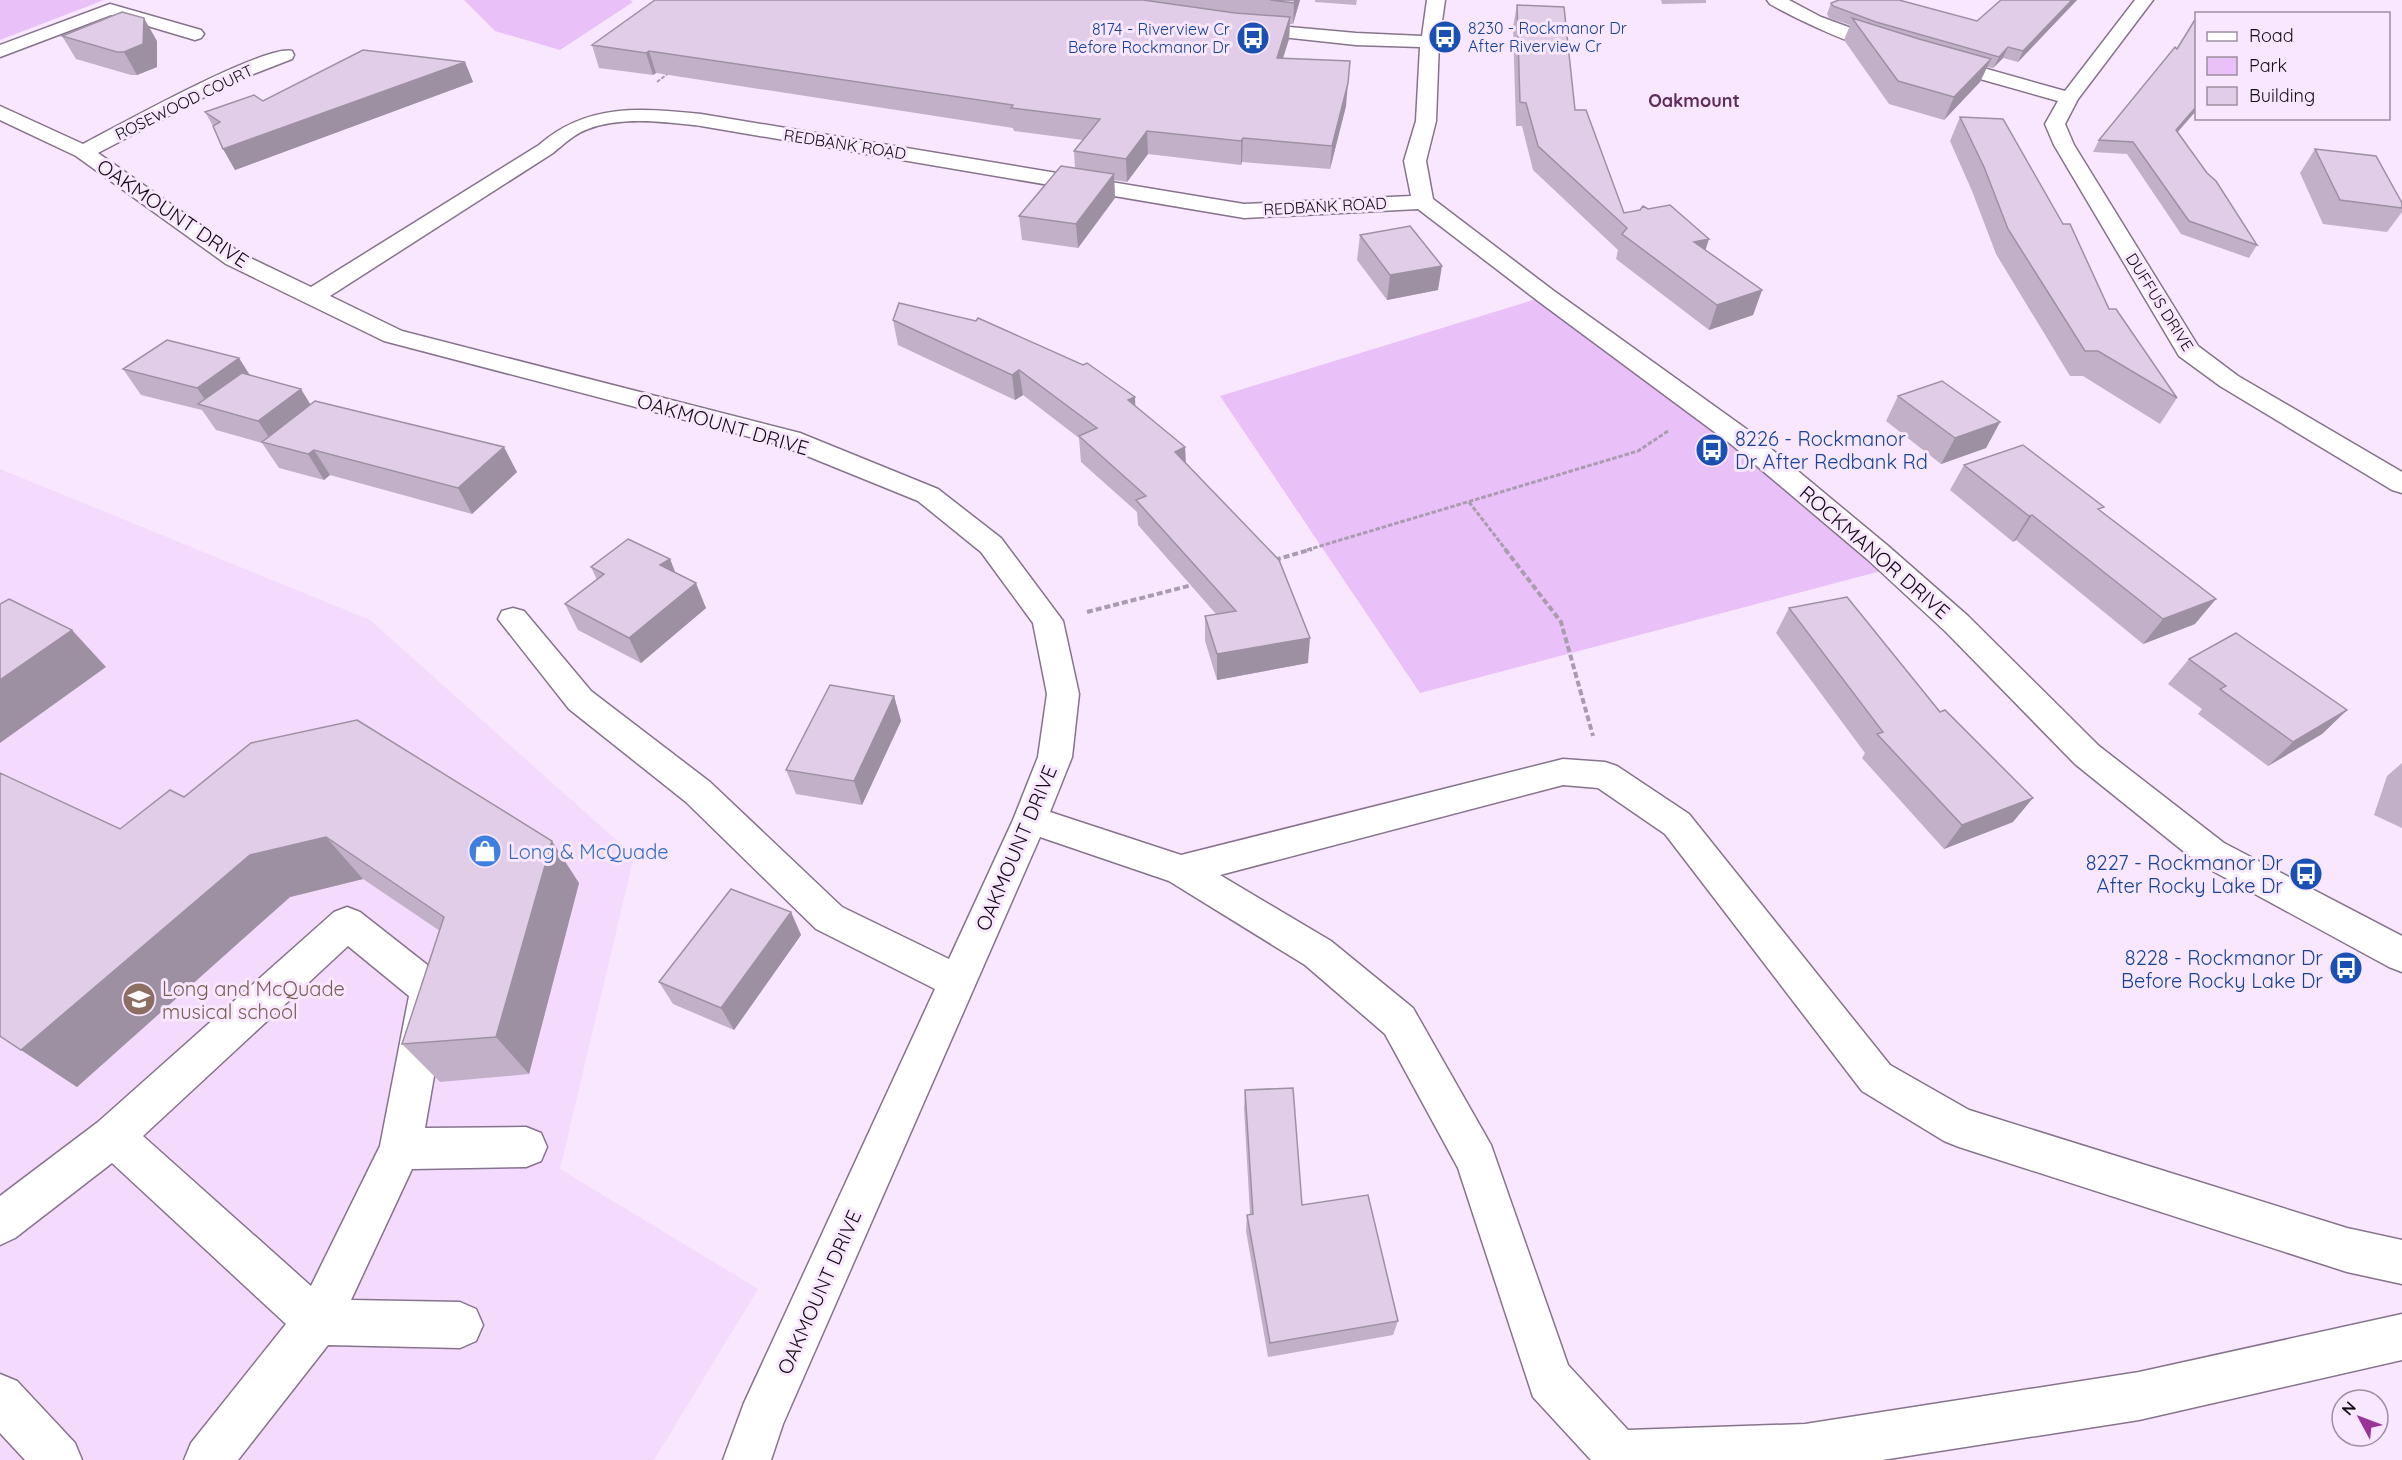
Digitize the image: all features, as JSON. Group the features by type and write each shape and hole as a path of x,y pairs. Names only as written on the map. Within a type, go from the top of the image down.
{"street":[{"path":"1423,201 1415,160 1426,121 1430,42 1436,0"},
{"path":"1776,0 1815,21 1864,40 1904,52"},
{"name":"DUFFUS DRIVE","path":"2144,0 2069,98 2055,124 2064,145 2188,351 2229,381 2402,484"},
{"path":"0,51 110,9 195,34"},
{"path":"1221,26 1356,39 1430,42"},
{"name":"ROSEWOOD COURT","path":"83,152 226,78 285,55"},
{"path":"1925,58 2069,98"},
{"name":"OAKMOUNT DRIVE","path":"0,112 83,152 234,259 393,336 790,440 928,495 991,545 1048,621 1063,694 1055,757 1030,820 761,1420 747,1460"},
{"name":"REDBANK ROAD","path":"314,296 546,148 569,130 615,117 675,117 701,120 1244,211 1423,201"},
{"name":"ROCKMANOR DRIVE","path":"1423,201 1546,296 1742,439 1877,552 1957,624 2087,755 2211,853 2402,955"},
{"path":"513,619 580,700 698,792 829,918 958,982"},
{"path":"1181,870 1563,772 1605,775 1677,824 1876,1078 1959,1127 2347,1250 2402,1262"},
{"path":"1030,820 1181,870 1318,953 1399,1021 1476,1160 1550,1380 1618,1454 1805,1448 2139,1396 2402,1337"},
{"path":"0,1223 113,1136 347,923 430,990 400,1149 317,1322 208,1460"},
{"path":"113,1136 317,1322 460,1325"},
{"path":"400,1149 526,1147"},
{"path":"5,1413 58,1460"}],"path":[{"path":"615,117 678,66"},
{"path":"1270,562 1638,452 1667,431 1679,394"},
{"path":"1469,502 1561,622 1605,775"},
{"path":"1130,602 1204,582"}],"shaded area":[{"path":"0,469 370,620 634,856 560,1169 758,1289 654,1460 0,1460"}],"green space":[{"path":"0,0 104,0 0,40"},
{"path":"464,0 630,0 633,2 560,50 495,31"},
{"path":"1546,296 1743,452 1881,571 1420,693 1220,396"}],"building":[{"path":"655,0 1143,0 1235,13 1290,17 1277,58 1350,61 1348,83 1332,146 1243,138 1241,141 1147,131 1126,159 1074,151 1100,119 1011,108 1013,105 649,51 646,53 592,45"},
{"path":"1270,0 1295,0 1294,3"},
{"path":"1839,0 1899,0 1977,21 2001,0 2072,0 2023,51 2008,47 1999,57 1876,22 1833,6 1831,3"},
{"path":"1517,5 1564,7 1575,110 1586,110 1624,213 1640,210 1643,206 1648,209 1670,205 1709,239 1694,242 1762,290 1717,305 1622,234 1627,228 1538,146 1526,103 1520,102"},
{"path":"122,12 144,18 143,44 124,52 117,52 62,36"},
{"path":"1852,18 1991,59 1954,97 1898,81"},
{"path":"2195,20 2195,108 2176,130 2207,173 2216,181 2257,245 2189,221 2133,142 2099,140 2175,47 2177,49"},
{"path":"363,50 465,62 223,149 213,126 220,122 205,112 254,95 263,101"},
{"path":"1960,117 2003,119 2063,224 2070,224 2109,309 2116,309 2177,398 2098,351 2085,351 2008,229 1984,167"},
{"path":"2315,149 2376,156 2402,203 2402,208 2340,200"},
{"path":"1061,166 1114,174 1076,224 1019,216"},
{"path":"1410,226 1442,266 1390,275 1360,235"},
{"path":"899,303 976,321 978,318 1083,365 1087,363 1135,397 1128,400 1185,447 1175,452 1279,560 1310,638 1217,654 1205,616 1236,611 1136,500 1146,496 1079,436 1097,428 1019,370 1012,375 893,320"},
{"path":"167,340 239,358 197,388 123,369"},
{"path":"242,373 301,389 258,421 198,404"},
{"path":"1942,381 2000,422 1955,438 1898,396"},
{"path":"315,401 504,447 458,488 314,450 308,454 262,442"},
{"path":"2023,445 2104,507 2098,509 2216,599 2163,619 2032,515 2029,516 1964,465"},
{"path":"628,539 670,559 660,565 696,583 629,638 565,604 604,574 591,567"},
{"path":"1847,597 1940,712 1945,710 2033,798 1962,825 1877,734 1883,732 1789,608"},
{"path":"9,599 72,630 0,680 0,604"},
{"path":"2236,633 2347,710 2293,742 2220,689 2226,686 2189,659"},
{"path":"830,685 894,696 854,781 786,770"},
{"path":"357,720 552,841 496,1037 402,1044 444,917 326,837 250,855 21,1050 0,1036 0,773 120,829 170,790 184,797 251,743"},
{"path":"731,889 791,912 721,1008 659,982"},
{"path":"1293,1088 1302,1205 1368,1195 1398,1321 1270,1343 1247,1215 1253,1214 1245,1090"}],"place":[{"name":"8230 - Rockmanor Dr After Riverview Cr","path":"1445,37"},
{"name":"8174 - Riverview Cr Before Rockmanor Dr","path":"1253,38"},
{"name":"8226 - Rockmanor Dr After Redbank Rd","path":"1712,450"},
{"name":"Long & McQuade","path":"485,851"},
{"name":"8227 - Rockmanor Dr After Rocky Lake Dr","path":"2306,874"},
{"name":"8228 - Rockmanor Dr Before Rocky Lake Dr","path":"2346,968"},
{"name":"Long and McQuade musical school","path":"139,999"}],"district":[{"name":"Oakmount","path":"1694,100"}]}
